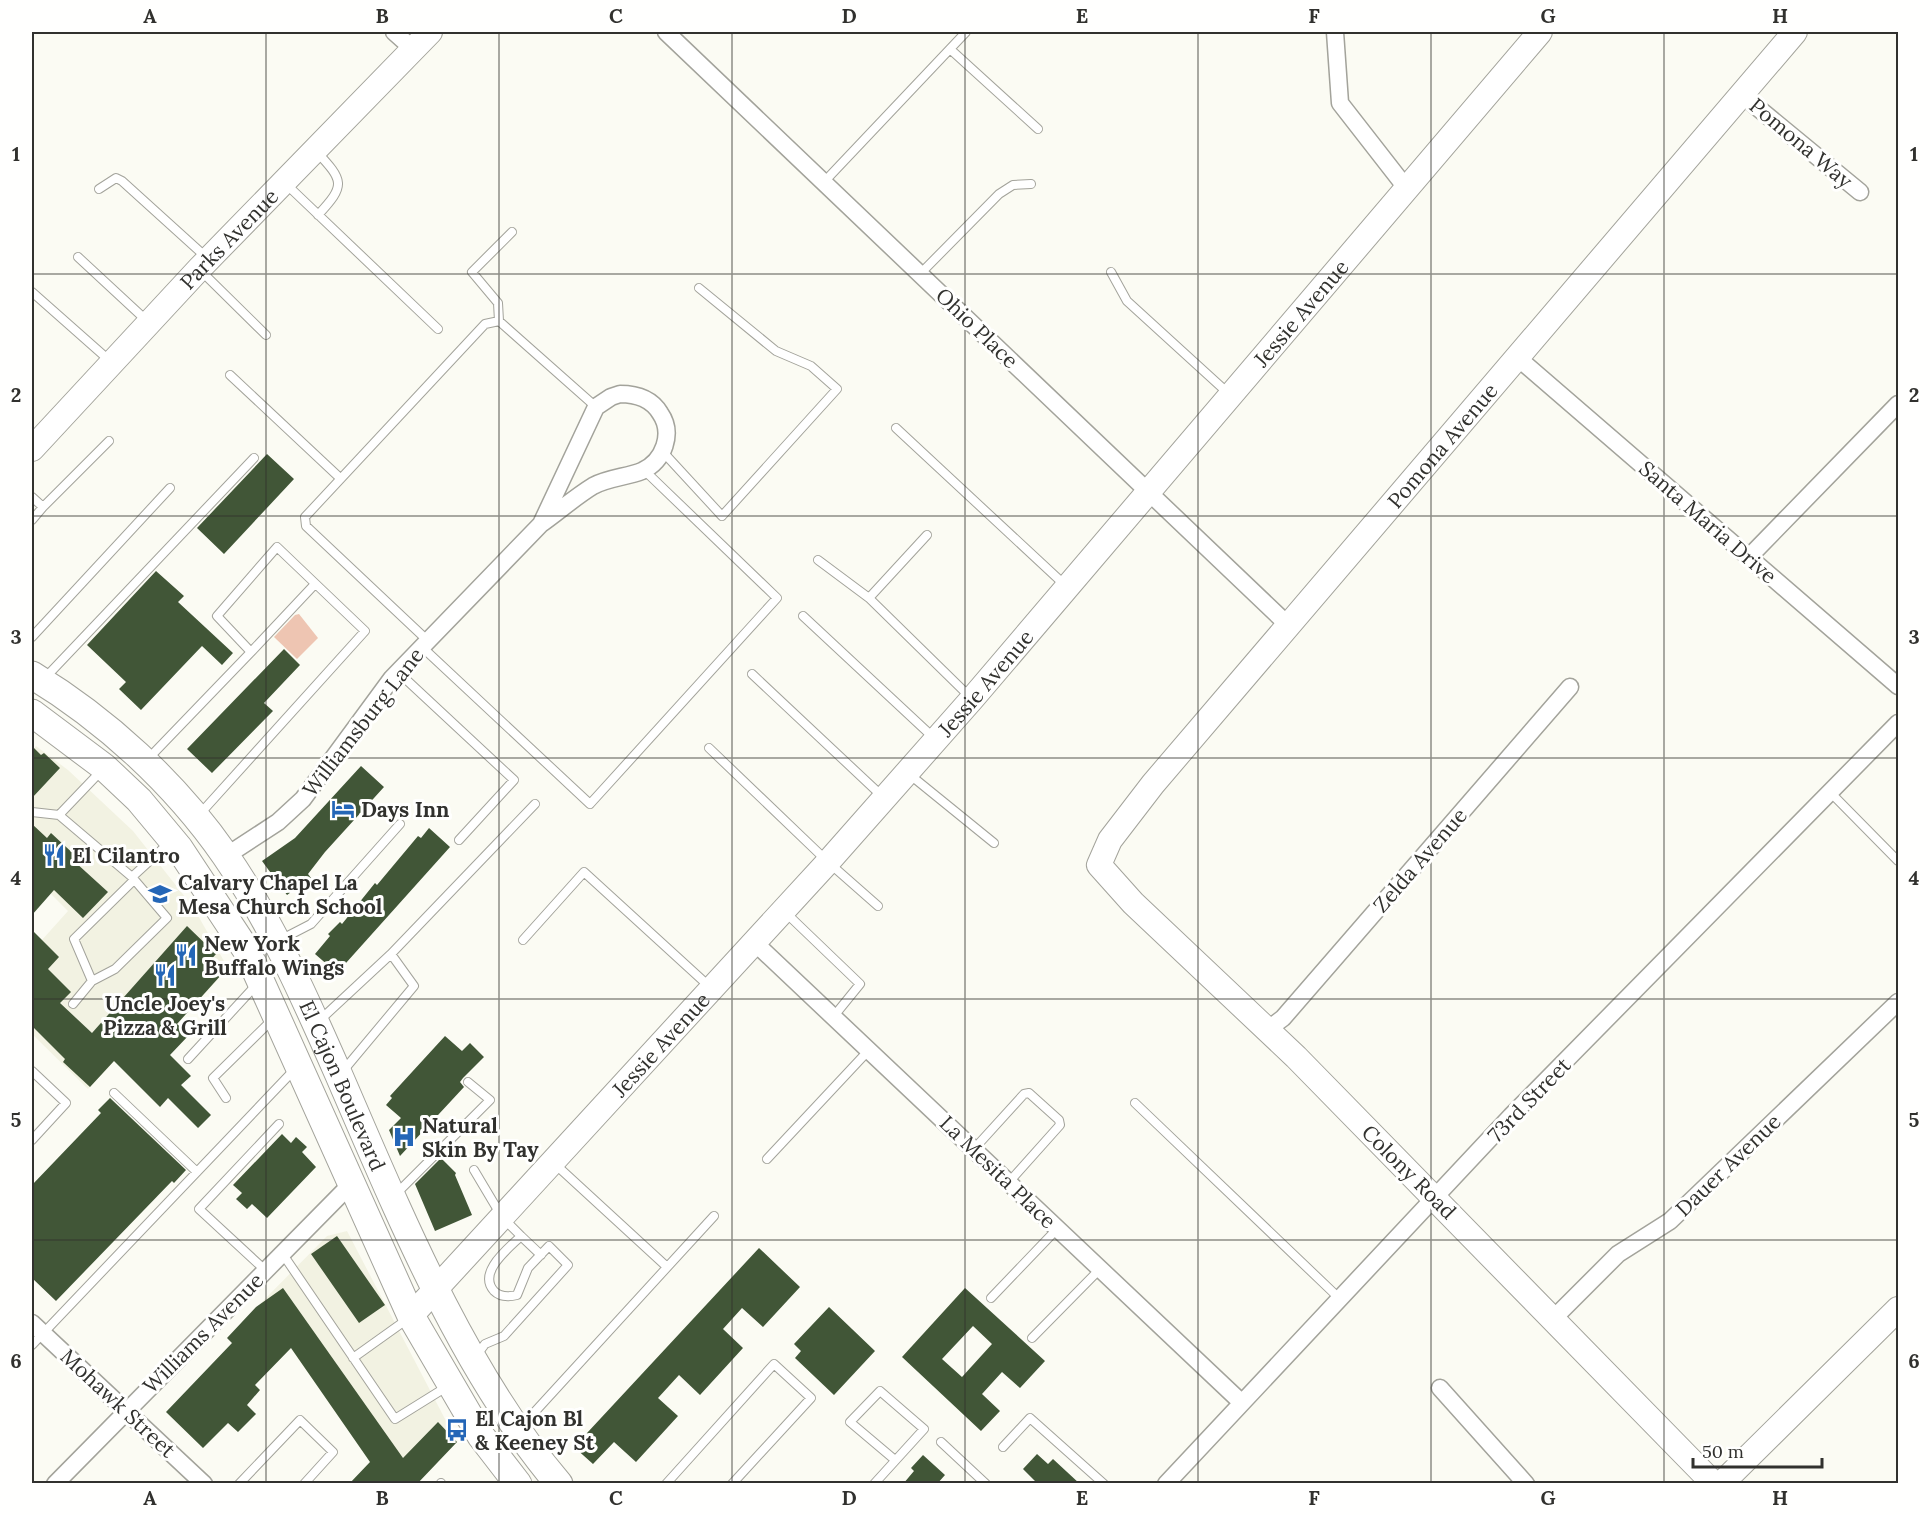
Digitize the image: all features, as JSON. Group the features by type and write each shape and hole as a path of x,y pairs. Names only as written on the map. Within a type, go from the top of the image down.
{"main road":[{"name":"El Cajon Boulevard","path":"37,678 98,722 145,762 196,818 226,856 277,942 393,1198 436,1287 474,1358 517,1430 559,1484"},
{"name":"El Cajon Boulevard","path":"34,719 104,767 139,800 172,840 247,951 411,1316 450,1385 511,1481"},
{"path":"172,840 212,856 226,856"}],"street":[{"path":"394,32 413,49"},
{"name":"Parks Avenue","path":"32,449 204,265 430,32"},
{"path":"1335,32 1336,75 1340,103 1407,189"},
{"name":"Jessie Avenue","path":"411,1316 753,940 828,862 936,740 1150,493 1540,32"},
{"name":"Pomona Avenue","path":"1099,865 1110,840 1148,791 1795,32"},
{"name":"Ohio Place","path":"671,33 1288,625"},
{"name":"Pomona Way","path":"1741,94 1860,192"},
{"name":"Santa Maria Drive","path":"1518,358 1899,686"},
{"path":"596,407 603,401 620,394 639,396 648,400 661,414 665,423 666,443 663,452"},
{"path":"1749,556 1899,404"},
{"name":"Williamsburg Lane","path":"541,524 596,407"},
{"name":"Williamsburg Lane","path":"226,856 278,822 303,799 398,672 541,524 595,485 644,470 663,452"},
{"name":"Zelda Avenue","path":"1267,1030 1282,1018 1570,687"},
{"name":"73rd Street","path":"1166,1484 1552,1074 1899,723"},
{"name":"Colony Road","path":"1099,865 1133,903 1267,1030 1436,1199 1714,1484"},
{"name":"La Mesita Place","path":"753,940 1242,1403"},
{"name":"Dauer Avenue","path":"1552,1320 1618,1254 1670,1221 1899,1002"},
{"name":"Williams Avenue","path":"55,1484 352,1183"},
{"path":"1721,1484 1899,1309"},
{"name":"Mohawk Street","path":"35,1334 125,1411 204,1484"},
{"path":"1440,1388 1526,1484"}],"lane":[{"path":"824,182 966,32"},
{"path":"950,49 1038,129"},
{"path":"315,150 337,174 340,182 337,193 318,215"},
{"path":"99,189 116,178 122,181 204,265 266,335"},
{"path":"284,182 438,329"},
{"path":"920,274 999,194 1013,185 1031,184"},
{"path":"512,232 472,273 498,303 500,321 596,407"},
{"path":"78,257 149,324"},
{"path":"1111,272 1127,301 1231,397"},
{"path":"663,452 722,516 837,389 811,366 776,351 699,288"},
{"path":"32,292 113,363"},
{"path":"500,321 485,324 305,517 306,526 590,804 777,598 644,470"},
{"path":"230,375 340,478"},
{"path":"896,428 1067,587"},
{"path":"32,520 109,441"},
{"path":"37,678 254,458"},
{"path":"32,638 170,488"},
{"path":"32,497 43,507"},
{"path":"869,598 927,535"},
{"path":"196,818 365,631 277,547 217,616 251,652"},
{"path":"818,560 869,598 972,699"},
{"path":"145,762 315,584"},
{"path":"803,616 936,740"},
{"path":"398,672 514,780 459,840"},
{"path":"752,674 884,797"},
{"path":"709,748 828,862 878,906"},
{"path":"59,815 104,767"},
{"path":"907,772 994,843"},
{"path":"1830,792 1899,861"},
{"path":"316,1024 391,954 535,804"},
{"path":"32,812 59,815 133,879 167,918 115,969 92,981 73,1004"},
{"path":"277,942 311,924 400,824"},
{"path":"92,981 74,939 172,840"},
{"path":"523,940 584,872 711,988"},
{"path":"783,909 860,984 834,1016"},
{"path":"339,1076 414,986 391,954"},
{"path":"188,1059 260,981"},
{"path":"226,1098 213,1078 275,1016"},
{"path":"767,1159 869,1050"},
{"path":"35,1334 298,1067"},
{"path":"32,1071 66,1103 32,1140"},
{"path":"393,1198 490,1100 468,1082"},
{"path":"114,1093 197,1172"},
{"path":"974,1149 1024,1094 1029,1094 1059,1120 1060,1125 1009,1182"},
{"path":"1135,1103 1340,1299"},
{"path":"265,1270 200,1209 279,1124"},
{"path":"552,1161 666,1266"},
{"path":"474,1170 502,1217 541,1255"},
{"path":"517,1430 714,1216"},
{"path":"991,1298 1058,1228"},
{"path":"474,1358 485,1344 504,1336 568,1265 549,1246 528,1268 517,1295 503,1296 493,1290 488,1278 490,1270 521,1236"},
{"path":"282,1253 395,1419 450,1385"},
{"path":"1032,1338 1100,1269"},
{"path":"353,1358 411,1316"},
{"path":"666,1484 774,1364 811,1398 732,1484"},
{"path":"874,1484 924,1429 880,1391 850,1422 895,1460"},
{"path":"1003,1446 1030,1418 1104,1484"},
{"path":"239,1484 300,1420 333,1452 304,1484"},
{"path":"941,1442 986,1484"}],"shaded area":[{"path":"299,614 318,638 297,659 274,637 295,615"},
{"path":"36,746 68,770 133,831 193,907 228,968 177,1024 189,1035 145,1028 88,1089 32,1034 32,951 68,911 32,875 32,751"},
{"path":"347,1231 457,1442 417,1483 376,1470 260,1304 327,1236"}],"building":[{"path":"267,454 294,479 224,554 197,528"},
{"path":"156,571 184,596 178,602 233,653 222,665 202,646 141,710 119,689 126,682 87,645"},
{"path":"284,649 300,665 264,703 273,711 212,773 187,749"},
{"path":"32,746 41,755 44,753 60,768 32,798"},
{"name":"Days Inn","path":"361,766 384,787 325,852 308,874 311,878 287,895 262,861 295,838"},
{"path":"32,824 47,838 51,833 78,858 75,862 108,892 83,918 54,890 32,915"},
{"path":"429,828 450,847 337,973 315,954 330,936 328,934 340,922 342,924 375,883 377,885 418,836 421,838"},
{"path":"187,926 216,954 209,962 222,974 177,1024 189,1035 170,1055 191,1076 181,1085 211,1115 198,1128 168,1098 160,1107 114,1061 90,1087 63,1062 65,1059 32,1026 32,930 59,957 48,969 71,992 60,1003 92,1033"},
{"path":"445,1036 462,1051 470,1043 484,1057 460,1082 464,1087 400,1156 389,1130 401,1118 386,1105 392,1098 390,1096"},
{"path":"110,1098 186,1170 174,1183 172,1181 56,1301 32,1278 32,1185 101,1113 98,1110"},
{"path":"282,1134 291,1143 296,1137 307,1147 302,1152 316,1167 267,1218 252,1204 247,1209 236,1199 242,1193 233,1185"},
{"path":"441,1158 456,1173 472,1215 435,1231 415,1184"},
{"path":"337,1236 385,1305 359,1323 311,1254"},
{"path":"759,1248 800,1287 763,1327 742,1308 723,1329 743,1348 700,1395 679,1375 658,1398 678,1416 636,1462 614,1442 593,1464 574,1447"},
{"path":"283,1288 403,1458 438,1422 457,1442 417,1484 349,1484 370,1462 291,1348 255,1385 260,1390 247,1405 256,1414 238,1432 228,1423 203,1448 166,1412 232,1343 227,1338 256,1307"},
{"path":"965,1288 1045,1361 1020,1388 1002,1372 982,1394 1000,1411 981,1431 902,1357","holes":["973,1326 992,1344 962,1377 942,1359"]},
{"path":"829,1307 875,1351 834,1395 795,1358 801,1351 794,1344"},
{"path":"1037,1454 1048,1464 1053,1459 1080,1484 1038,1484 1023,1469"},
{"path":"923,1455 945,1475 937,1484 903,1484 914,1471 911,1468"}],"place":[{"name":"Days Inn","path":"343,809"},
{"name":"El Cilantro","path":"54,855"},
{"name":"Calvary Chapel La Mesa Church School","path":"160,894"},
{"name":"New York Buffalo Wings","path":"186,955"},
{"name":"Uncle Joey's Pizza & Grill","path":"165,975"},
{"name":"Natural Skin By Tay","path":"404,1137"},
{"name":"El Cajon Bl & Keeney St","path":"457,1430"}]}
